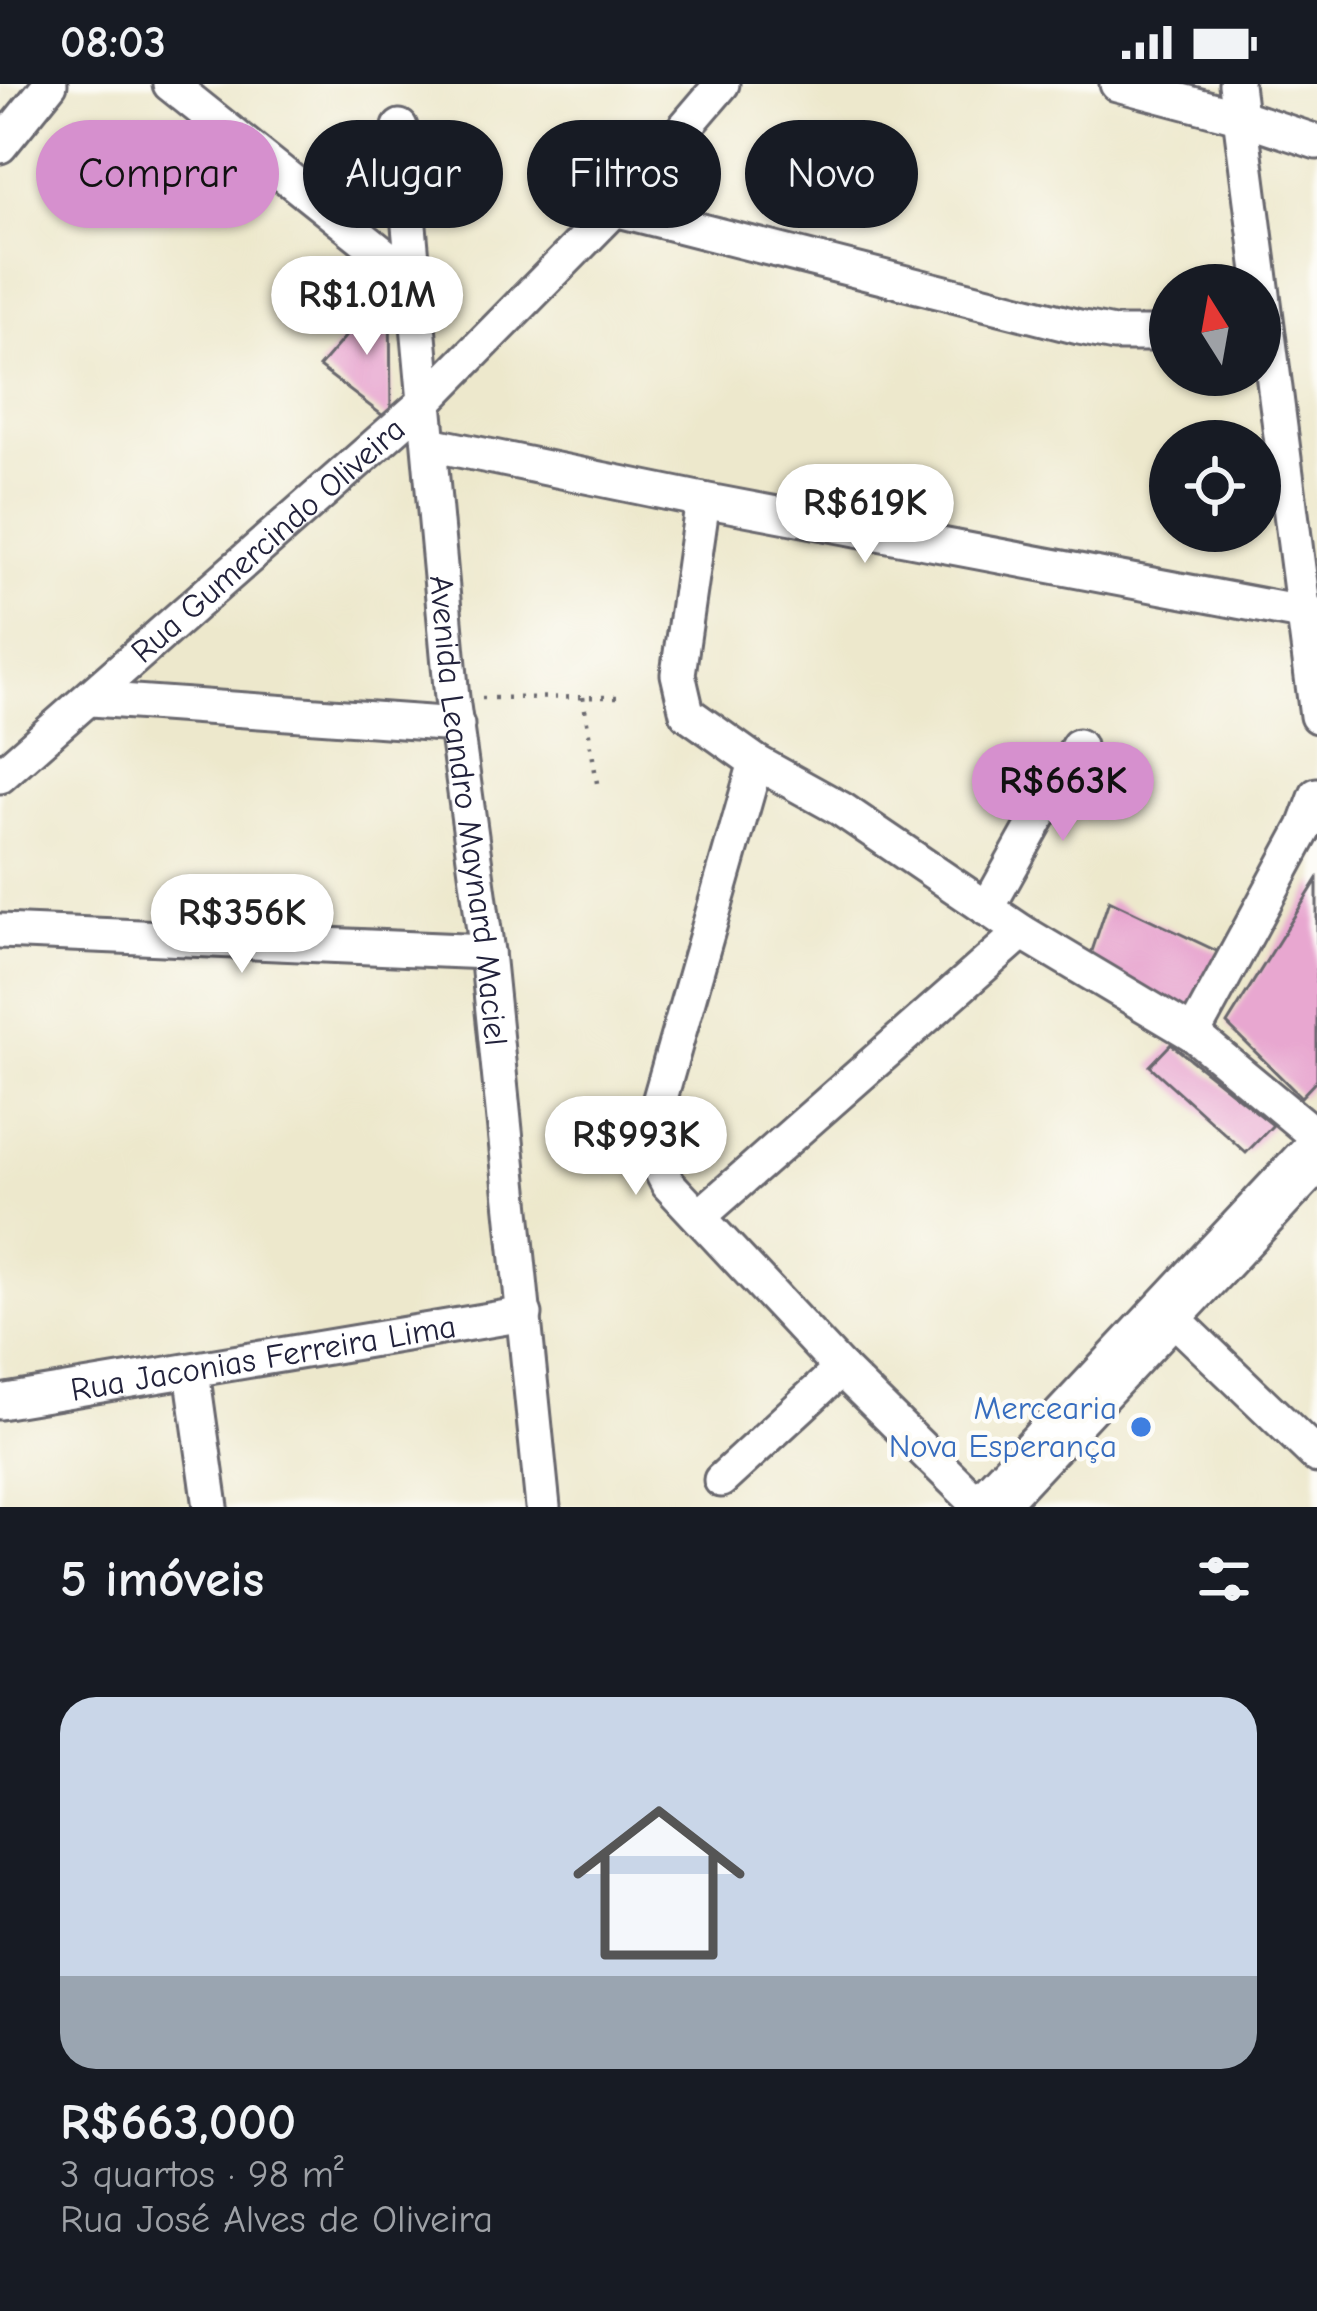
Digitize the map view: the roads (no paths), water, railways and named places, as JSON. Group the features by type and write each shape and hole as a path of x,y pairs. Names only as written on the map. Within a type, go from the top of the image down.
{"main road":[{"path":"984,1507 1317,1153"}],"street":[{"path":"0,146 50,84"},
{"path":"170,84 414,279"},
{"name":"Rua Gumercindo Oliveira","path":"691,120 722,84"},
{"path":"1118,84 1239,100 1317,142"},
{"path":"1239,100 1257,264"},
{"name":"Avenida Leandro Maynard Maciel","path":"409,228 455,711 487,952 543,1507"},
{"name":"Rua Gumercindo Oliveira","path":"0,776 425,401 595,228"},
{"path":"689,228 1079,327 1149,334"},
{"path":"1276,396 1311,615 1317,716"},
{"path":"430,444 1311,615"},
{"path":"703,500 678,674 687,713 756,762 841,809 1022,932 1192,1034 1317,1137"},
{"path":"92,699 455,711"},
{"path":"987,909 1078,746"},
{"path":"756,762 659,1102 653,1137 656,1163 668,1184 841,1370 984,1507"},
{"path":"1192,1034 1305,827 1317,795"},
{"path":"0,932 487,952"},
{"path":"700,1216 1022,932"},
{"path":"1169,1314 1317,1456"},
{"name":"Rua Jaconias Ferreira Lima","path":"0,1402 525,1315"},
{"path":"722,1480 841,1370"},
{"path":"192,1371 211,1507"}],"place":[{"name":"Mercearia Nova Esperança","path":"1141,1427"}]}
